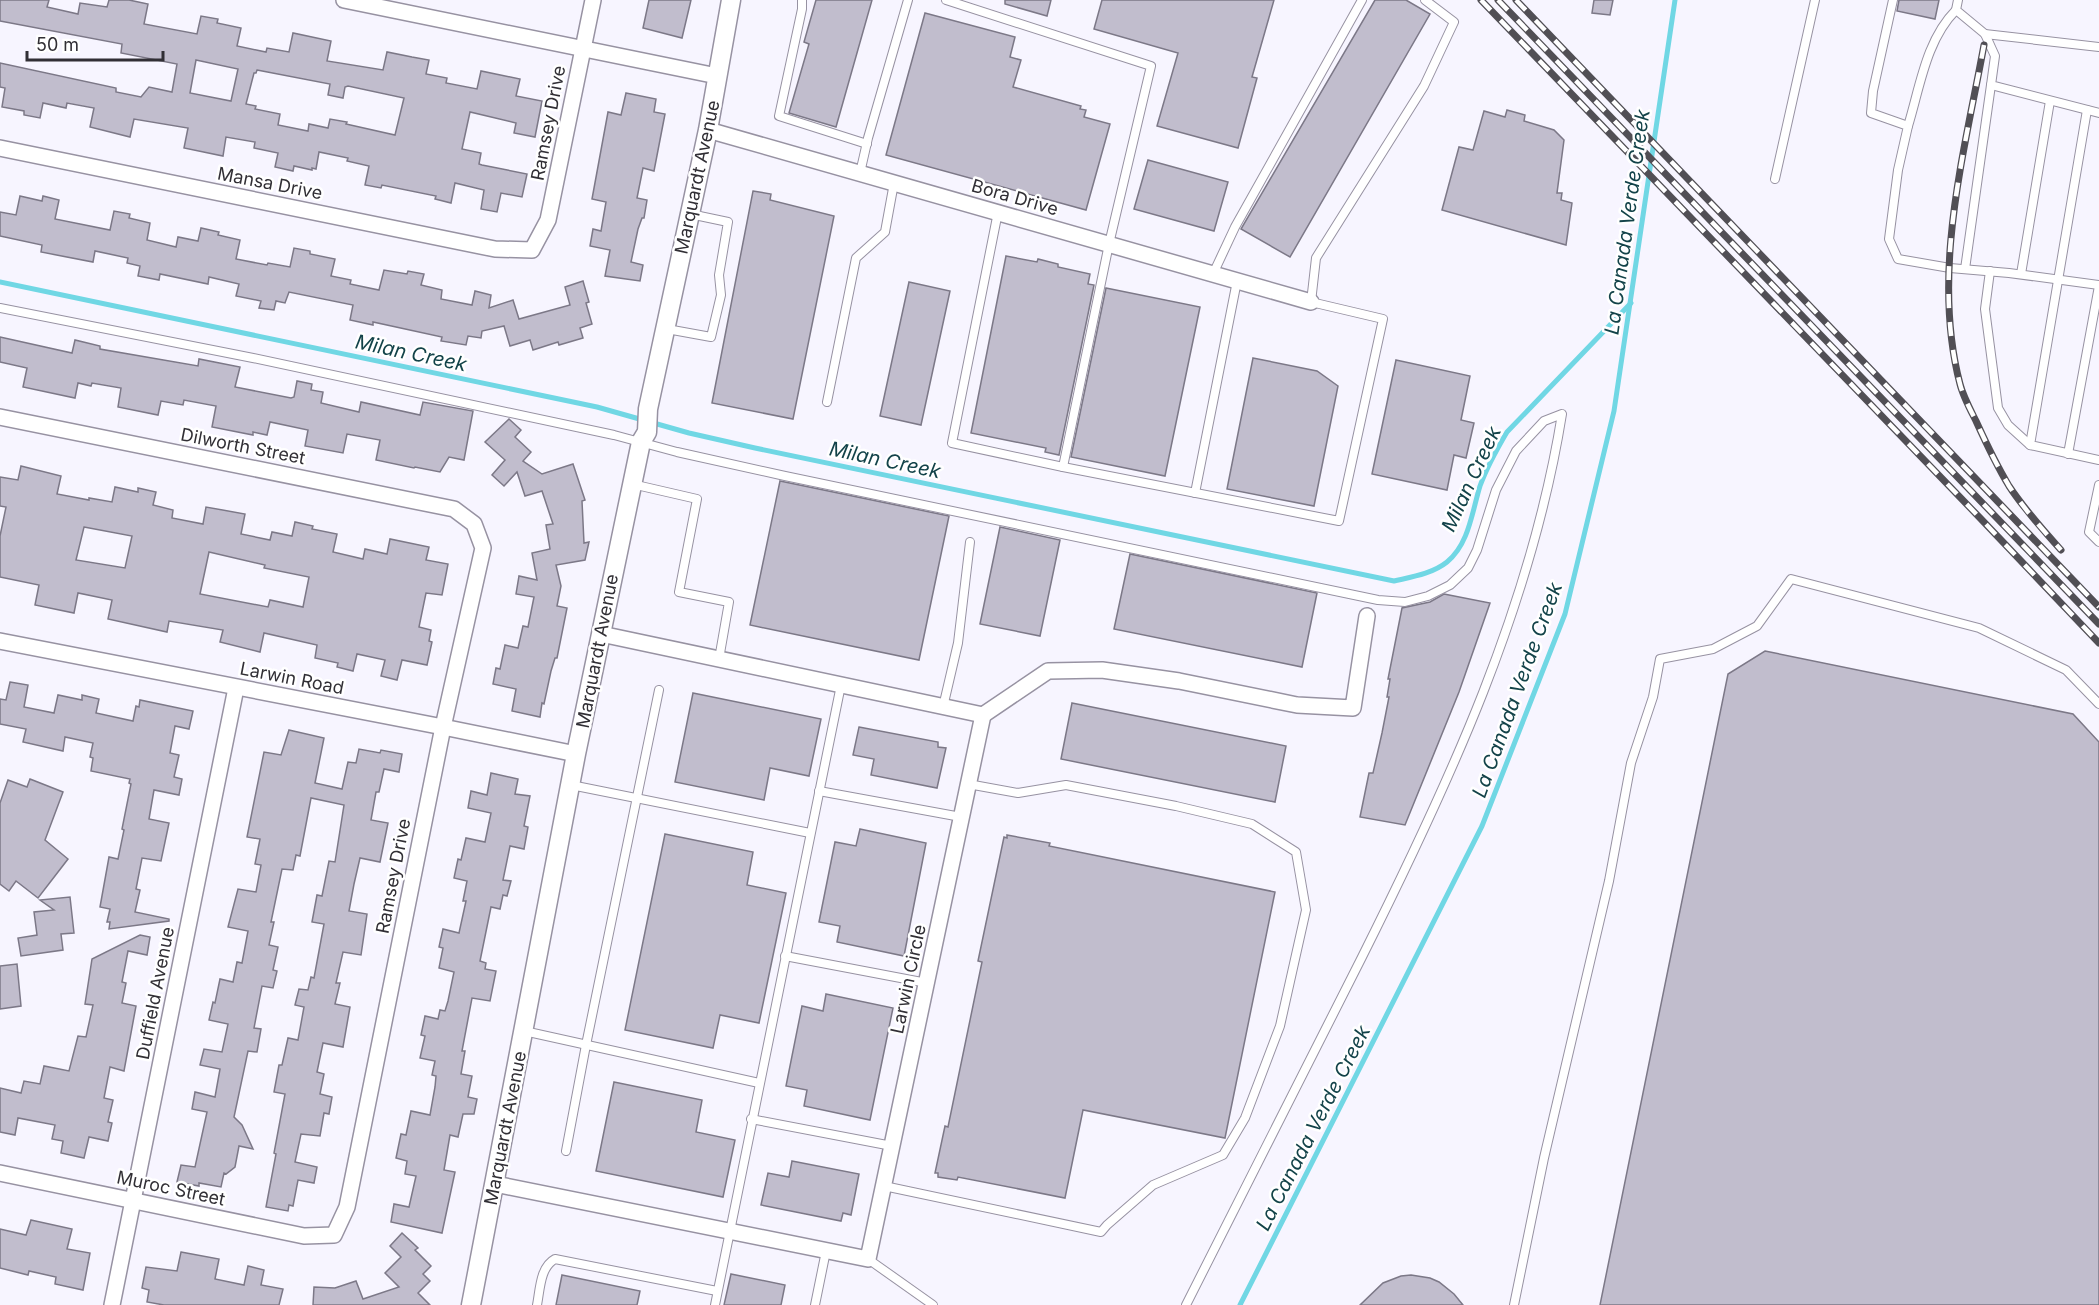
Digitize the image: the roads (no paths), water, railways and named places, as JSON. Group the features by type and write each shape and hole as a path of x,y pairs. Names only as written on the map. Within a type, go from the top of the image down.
{"street":[{"path":"344,0 388,4 717,76"},
{"name":"Ramsey Drive","path":"532,250 548,220 593,0"},
{"name":"Marquardt Avenue","path":"471,1305 576,754 708,130 731,0"},
{"name":"Bora Drive","path":"708,130 1311,302"},
{"name":"Mansa Drive","path":"0,148 495,249 532,250"},
{"name":"Dilworth Street","path":"0,417 454,509 474,524"},
{"name":"Ramsey Drive","path":"334,1235 346,1207 443,726 483,549 474,524"},
{"path":"601,634 983,716 1048,671 1091,670 1179,681 1297,705 1353,708 1367,616"},
{"name":"Larwin Road","path":"0,640 576,754"},
{"name":"Duffield Avenue","path":"112,1305 236,688"},
{"name":"Larwin Circle","path":"868,1259 983,716"},
{"name":"Muroc Street","path":"0,1173 304,1236 334,1235"},
{"path":"495,1184 868,1259"}],"lane":[{"path":"802,0 780,116 867,144"},
{"path":"860,173 908,0"},
{"path":"946,0 1151,66 1109,244 1064,467"},
{"path":"1213,274 1235,227 1362,0"},
{"path":"998,212 952,443 1340,521 1383,319 1311,302 1316,258 1424,86 1454,22 1425,0"},
{"path":"1774,178 1815,0"},
{"path":"1893,0 1873,91 1871,113 1908,126"},
{"path":"1958,0 1956,10 1944,23 1932,47 1908,126 1898,170 1889,239 1898,259 2099,286 2068,453"},
{"path":"1956,10 1985,34 1995,56 1965,269"},
{"path":"1985,34 2099,47"},
{"path":"1991,85 2099,113"},
{"path":"2021,274 2050,100"},
{"path":"2030,446 2088,110"},
{"path":"827,402 856,258 885,232 894,183"},
{"path":"665,329 711,337 721,295 719,275 728,222 690,214"},
{"path":"1990,271 1986,309 1998,408 2008,425 2030,446 2099,460"},
{"path":"1195,493 1237,281"},
{"path":"0,308 644,437 785,476 1378,600 1405,602 1428,596 1450,585 1468,568 1477,550 1496,490 1516,451 1544,421 1562,414 1547,492 1527,570 1506,634 1472,723 1414,853 1186,1305"},
{"path":"632,484 697,499 679,592 729,602 719,659"},
{"path":"2099,485 2089,532 2099,542"},
{"path":"943,707 958,643 970,542"},
{"path":"1514,1305 1544,1158 1609,881 1631,763 1653,697 1660,659 1713,649 1757,626 1791,579 1979,628 2067,670 2099,704"},
{"path":"715,1305 841,685"},
{"path":"566,1151 659,690"},
{"path":"884,1186 1101,1232 1153,1185 1223,1155 1245,1118 1280,1026 1306,910 1296,852 1252,824 1176,806 1066,785 1018,793 969,784"},
{"path":"571,785 810,833"},
{"path":"819,791 961,817"},
{"path":"785,956 927,983"},
{"path":"524,1031 759,1083"},
{"path":"752,1119 892,1146"},
{"path":"815,1305 826,1251"},
{"path":"537,1305 544,1270 555,1259 717,1291"},
{"path":"868,1259 933,1305"}],"waterway":[{"name":"La Canada Verde Creek","path":"1240,1305 1482,826 1565,614 1614,411 1675,0"},
{"name":"Milan Creek","path":"0,282 597,407 689,433 755,448 1394,581 1435,569 1454,555 1469,527 1480,486 1492,458 1507,432 1631,303"}],"railway":[{"path":"1481,0 2099,643"},
{"path":"1498,0 2099,624"},
{"path":"1516,0 2099,607"},
{"path":"1984,45 1954,214 1949,300 1952,342 1963,393 1996,462 2021,503 2061,550"}]}
